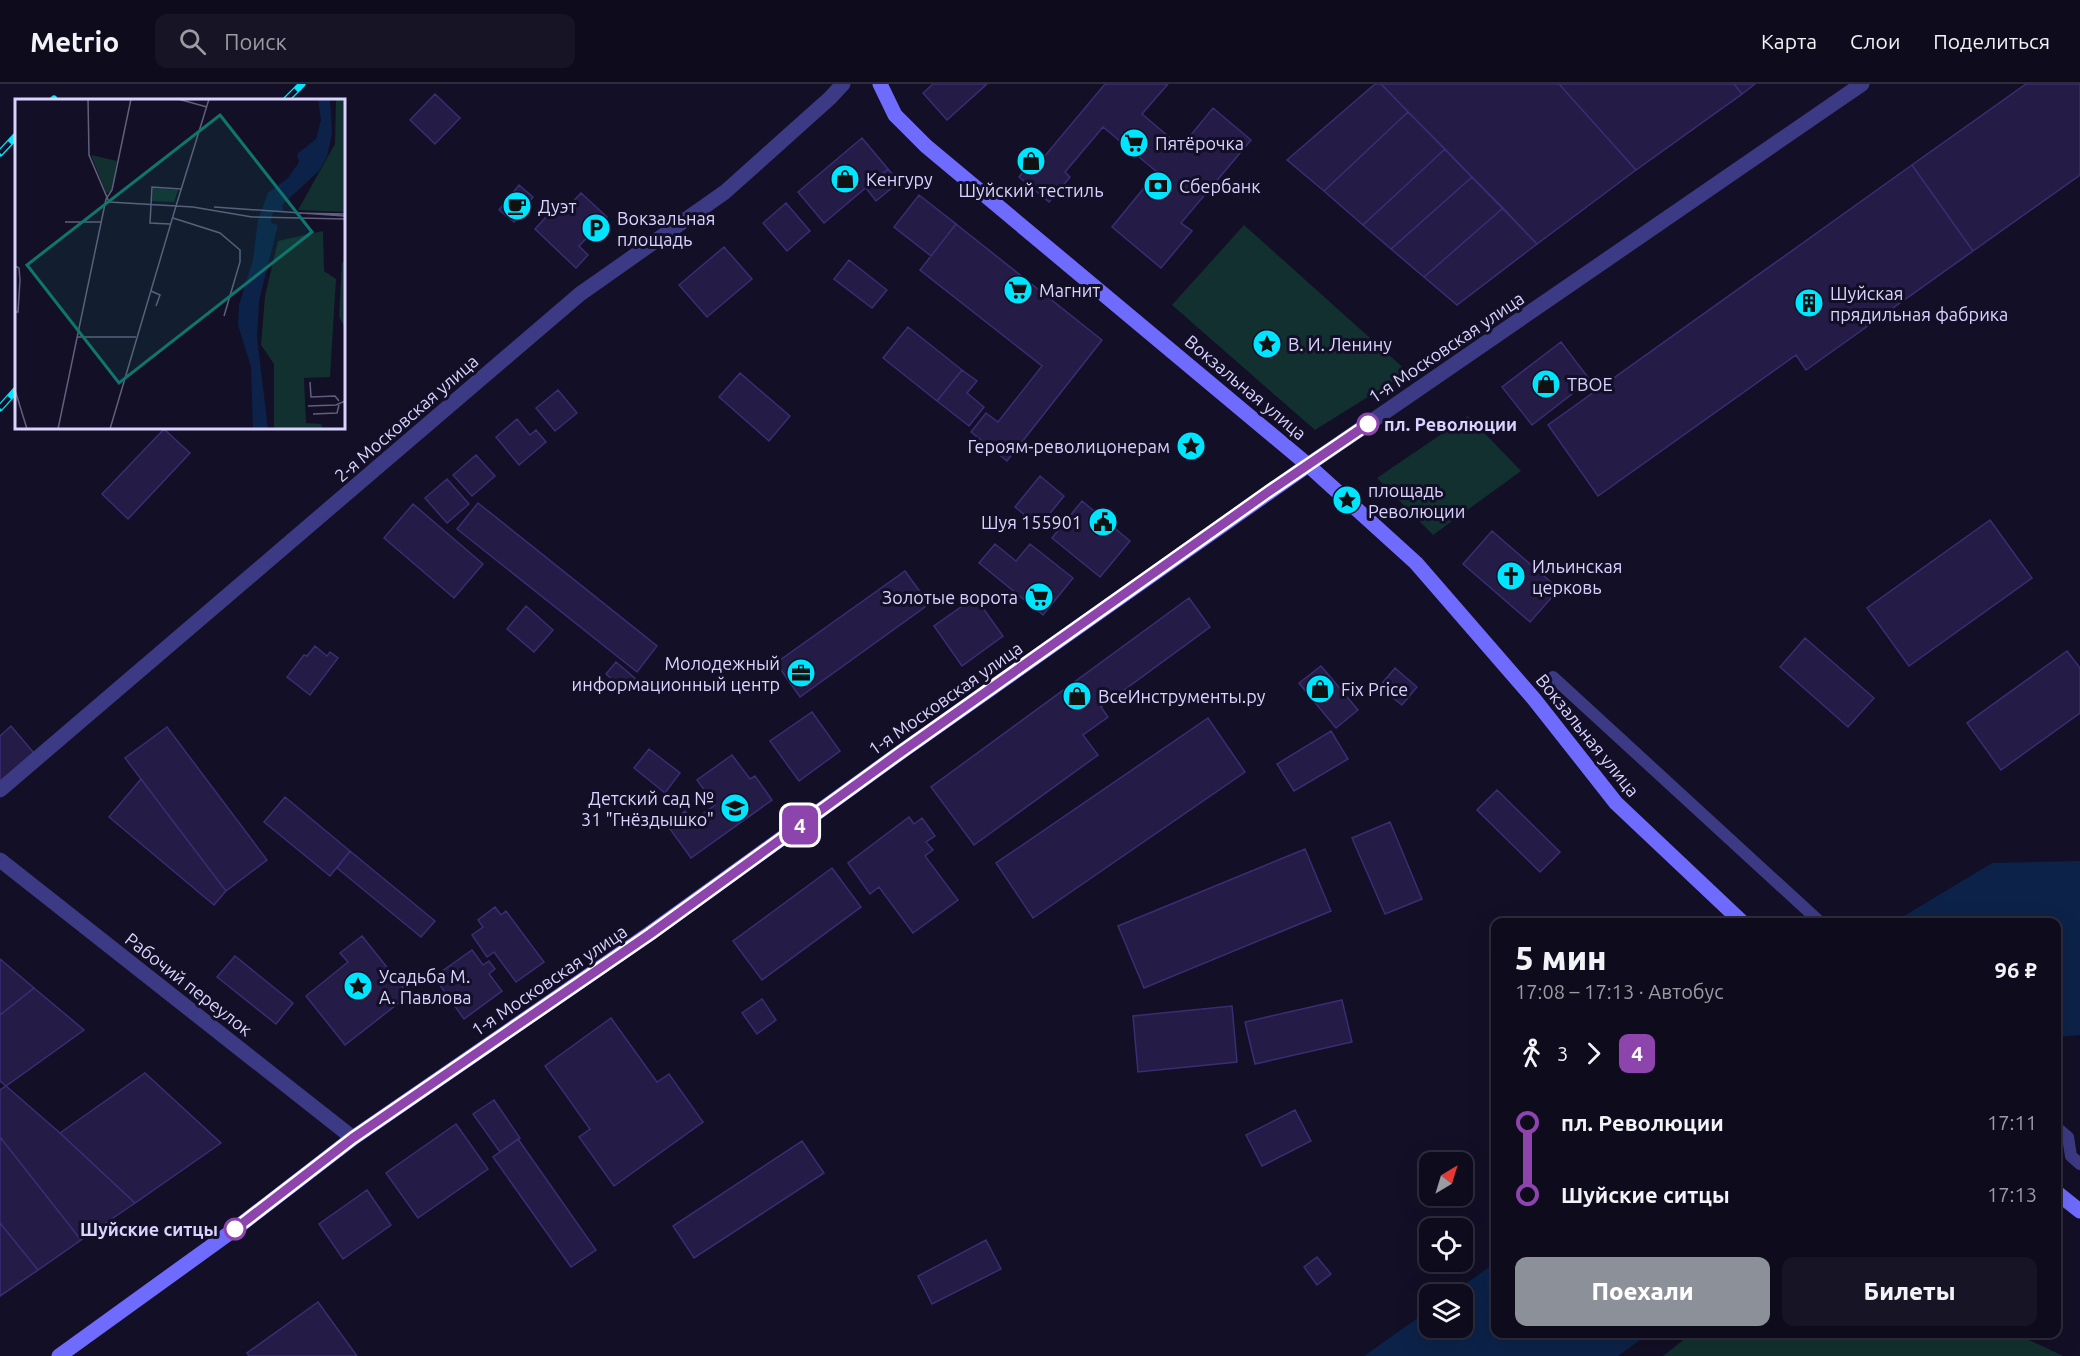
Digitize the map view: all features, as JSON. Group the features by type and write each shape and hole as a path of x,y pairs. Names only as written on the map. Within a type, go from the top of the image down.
{"main road":[{"name":"Вокзальная улица","path":"880,84 896,115 926,146 1308,465 1416,563 1534,699 1616,803 1738,918"},
{"name":"1-я Московская улица","path":"59,1356 235,1229 353,1138 650,934 901,752 1308,465"},
{"path":"2061,1196 2080,1211"}],"street":[{"name":"2-я Московская улица","path":"0,790 580,294 725,192 843,84"},
{"name":"1-я Московская улица","path":"1308,465 1862,84"},
{"path":"1553,677 1815,918"},
{"name":"Рабочий переулок","path":"0,860 353,1138"},
{"path":"2074,1137 2071,1156 2080,1164"}],"green space":[{"path":"1244,225 1408,372 1315,430 1172,305"},
{"path":"1468,416 1521,471 1433,535 1377,478"},
{"path":"1686,1338 2025,1338 2063,1356 1663,1356"}],"water":[{"path":"2080,861 2080,1035 2061,1037 2061,918 1901,918 1992,863"},
{"path":"1491,1266 1491,1338 1643,1338 1618,1356 1364,1356 1419,1317 1419,1338 1473,1338 1473,1284 1465,1284"}],"building":[{"path":"933,84 987,84 947,120 923,93"},
{"path":"1105,84 1168,84 1142,114 1181,147 1213,108 1251,140 1181,223 1192,231 1161,268 1112,227 1157,172 1103,127 1065,172 1070,177 1049,202 1019,177 1039,153 1044,157"},
{"path":"1375,84 1381,84 1408,112 1324,191 1287,160"},
{"path":"1381,84 1559,84 1636,170 1537,244"},
{"path":"1559,84 1734,84 1742,94 1636,170"},
{"path":"1734,84 1755,84 1742,94"},
{"path":"2026,84 2080,84 2080,175 1973,251 1912,165"},
{"path":"435,94 460,118 435,144 410,120"},
{"path":"1408,112 1445,149 1363,225 1324,191"},
{"name":"Кенгуру","path":"862,138 888,169 824,223 798,192"},
{"path":"1445,149 1472,177 1391,249 1363,225"},
{"name":"Шуйская прядильная фабрика","path":"1912,165 1973,251 1806,370 1796,355 1598,496 1548,425"},
{"path":"888,169 899,182 876,201 866,188"},
{"path":"1472,177 1503,208 1424,277 1391,249"},
{"path":"519,185 533,197 514,222 499,210"},
{"path":"581,193 607,217 579,246 588,255 576,268 535,229 558,204 565,210"},
{"path":"919,195 956,224 931,256 894,227"},
{"path":"786,203 810,231 787,251 763,223"},
{"path":"1503,208 1537,244 1457,305 1424,277"},
{"path":"956,224 1102,340 1007,461 971,432 986,413 998,422 1042,366 920,270"},
{"path":"724,247 752,279 707,317 679,285"},
{"path":"849,260 887,290 872,308 834,279"},
{"path":"908,327 962,370 937,401 883,358"},
{"name":"ТВОЕ","path":"1561,342 1590,380 1532,425 1502,387"},
{"path":"962,370 977,381 967,393 984,407 969,426 937,401"},
{"path":"740,373 790,416 769,441 719,397"},
{"path":"558,390 577,413 555,431 536,408"},
{"path":"517,419 530,435 536,430 546,442 519,465 496,437"},
{"path":"164,429 190,453 128,519 102,494"},
{"path":"476,455 495,476 472,496 453,475"},
{"path":"1040,476 1064,496 1039,527 1015,507"},
{"path":"447,479 469,504 447,523 425,498"},
{"path":"1082,501 1130,541 1100,577 1052,538"},
{"path":"478,503 657,646 637,672 457,529"},
{"path":"413,504 483,564 454,598 384,538"},
{"path":"1990,520 2032,578 1909,666 1867,608"},
{"name":"Ильинская церковь","path":"1492,531 1559,589 1530,622 1463,564"},
{"name":"Золотые ворота","path":"995,544 1016,561 1030,544 1073,578 1043,615 979,563"},
{"path":"905,571 929,604 800,697 776,663"},
{"path":"975,597 1003,636 962,666 934,626"},
{"path":"1189,598 1210,627 1101,707 1108,717 1083,735 1098,755 974,845 931,787"},
{"path":"526,606 553,630 534,652 507,629"},
{"path":"1805,638 1874,698 1848,727 1780,667"},
{"path":"315,646 327,656 330,652 338,658 310,695 287,677 304,655 307,656"},
{"path":"2067,651 2080,668 2080,713 2001,770 1967,723"},
{"path":"616,662 637,680 626,692 606,674"},
{"path":"1321,666 1358,710 1336,728 1299,683"},
{"path":"1395,668 1417,687 1402,705 1379,687"},
{"path":"812,712 840,751 799,781 770,741"},
{"path":"1208,718 1245,772 1033,918 996,863"},
{"path":"11,726 38,758 0,790 0,736"},
{"path":"167,727 267,860 226,891 125,758"},
{"path":"1331,731 1348,759 1294,791 1277,764"},
{"path":"649,749 680,773 665,793 634,768"},
{"name":"Детский сад № 31 \"Гнёздышко\"","path":"732,755 750,779 755,776 772,800 691,858 667,825 685,811 692,821 715,805 697,780"},
{"path":"141,779 226,891 214,905 109,817"},
{"path":"1497,790 1560,852 1540,872 1477,810"},
{"path":"285,797 350,851 330,876 264,822"},
{"path":"909,817 914,824 922,818 935,836 926,842 933,850 925,856 958,900 913,933 879,887 870,894 848,863"},
{"path":"1390,822 1422,899 1385,914 1352,838"},
{"path":"1305,849 1331,911 1144,988 1118,926"},
{"path":"350,851 435,921 421,937 337,868"},
{"path":"832,868 861,907 762,980 733,941"},
{"path":"495,907 501,915 506,911 544,962 516,982 494,952 487,957 472,935 483,927 478,920"},
{"path":"362,936 409,995 345,1045 306,996 348,962 340,953"},
{"path":"472,950 483,965 489,961 495,969 489,974 502,991 464,1019 434,977"},
{"path":"235,956 293,1003 276,1024 217,977"},
{"path":"0,959 34,988 0,1015"},
{"path":"34,988 84,1030 6,1086 0,1081 0,1015"},
{"path":"762,999 776,1020 757,1034 742,1013"},
{"path":"1342,1000 1352,1042 1255,1064 1245,1022"},
{"path":"1232,1006 1237,1062 1138,1072 1133,1016"},
{"path":"611,1018 657,1082 669,1074 703,1122 614,1186 579,1137 590,1129 545,1066"},
{"path":"145,1073 221,1143 135,1203 60,1133"},
{"path":"6,1086 135,1203 81,1240 0,1137 0,1090"},
{"path":"494,1100 520,1138 500,1152 473,1114"},
{"path":"1295,1110 1311,1141 1262,1166 1246,1135"},
{"path":"456,1124 488,1169 418,1218 386,1173"},
{"path":"0,1137 81,1240 38,1270 0,1223"},
{"path":"518,1139 596,1250 571,1267 493,1157"},
{"path":"802,1141 824,1173 694,1258 673,1226"},
{"path":"367,1190 391,1225 343,1259 319,1224"},
{"path":"0,1223 38,1270 0,1296"},
{"path":"986,1240 1001,1269 932,1304 918,1276"},
{"path":"1317,1257 1331,1274 1317,1285 1304,1267"},
{"path":"318,1302 357,1356 249,1356 247,1353"}],"railway":[{"path":"287,99 302,84"},
{"path":"0,153 15,137"},
{"path":"0,408 15,391"}],"bus line":[{"name":"4","path":"235,1229 353,1138 650,934 901,752 1368,424"}],"place":[{"name":"Пятёрочка","path":"1134,143"},
{"name":"Шуйский тестиль","path":"1031,161"},
{"name":"Кенгуру","path":"845,179"},
{"name":"Сбербанк","path":"1158,186"},
{"name":"Дуэт","path":"517,206"},
{"name":"Вокзальная площадь","path":"596,228"},
{"name":"Магнит","path":"1018,290"},
{"name":"Шуйская прядильная фабрика","path":"1809,303"},
{"name":"В. И. Ленину","path":"1267,344"},
{"name":"ТВОЕ","path":"1546,384"},
{"name":"пл. Революции","path":"1368,424"},
{"name":"Героям-револицонерам","path":"1191,446"},
{"name":"площадь Революции","path":"1347,500"},
{"name":"Шуя 155901","path":"1103,522"},
{"name":"Ильинская церковь","path":"1511,576"},
{"name":"Золотые ворота","path":"1039,597"},
{"name":"Молодежный информационный центр","path":"801,673"},
{"name":"Fix Price","path":"1320,689"},
{"name":"ВсеИнструменты.ру","path":"1077,696"},
{"name":"Детский сад № 31 \"Гнёздышко\"","path":"735,808"},
{"name":"Усадьба М. А. Павлова","path":"358,986"},
{"name":"Шуйские ситцы","path":"235,1229"}]}
